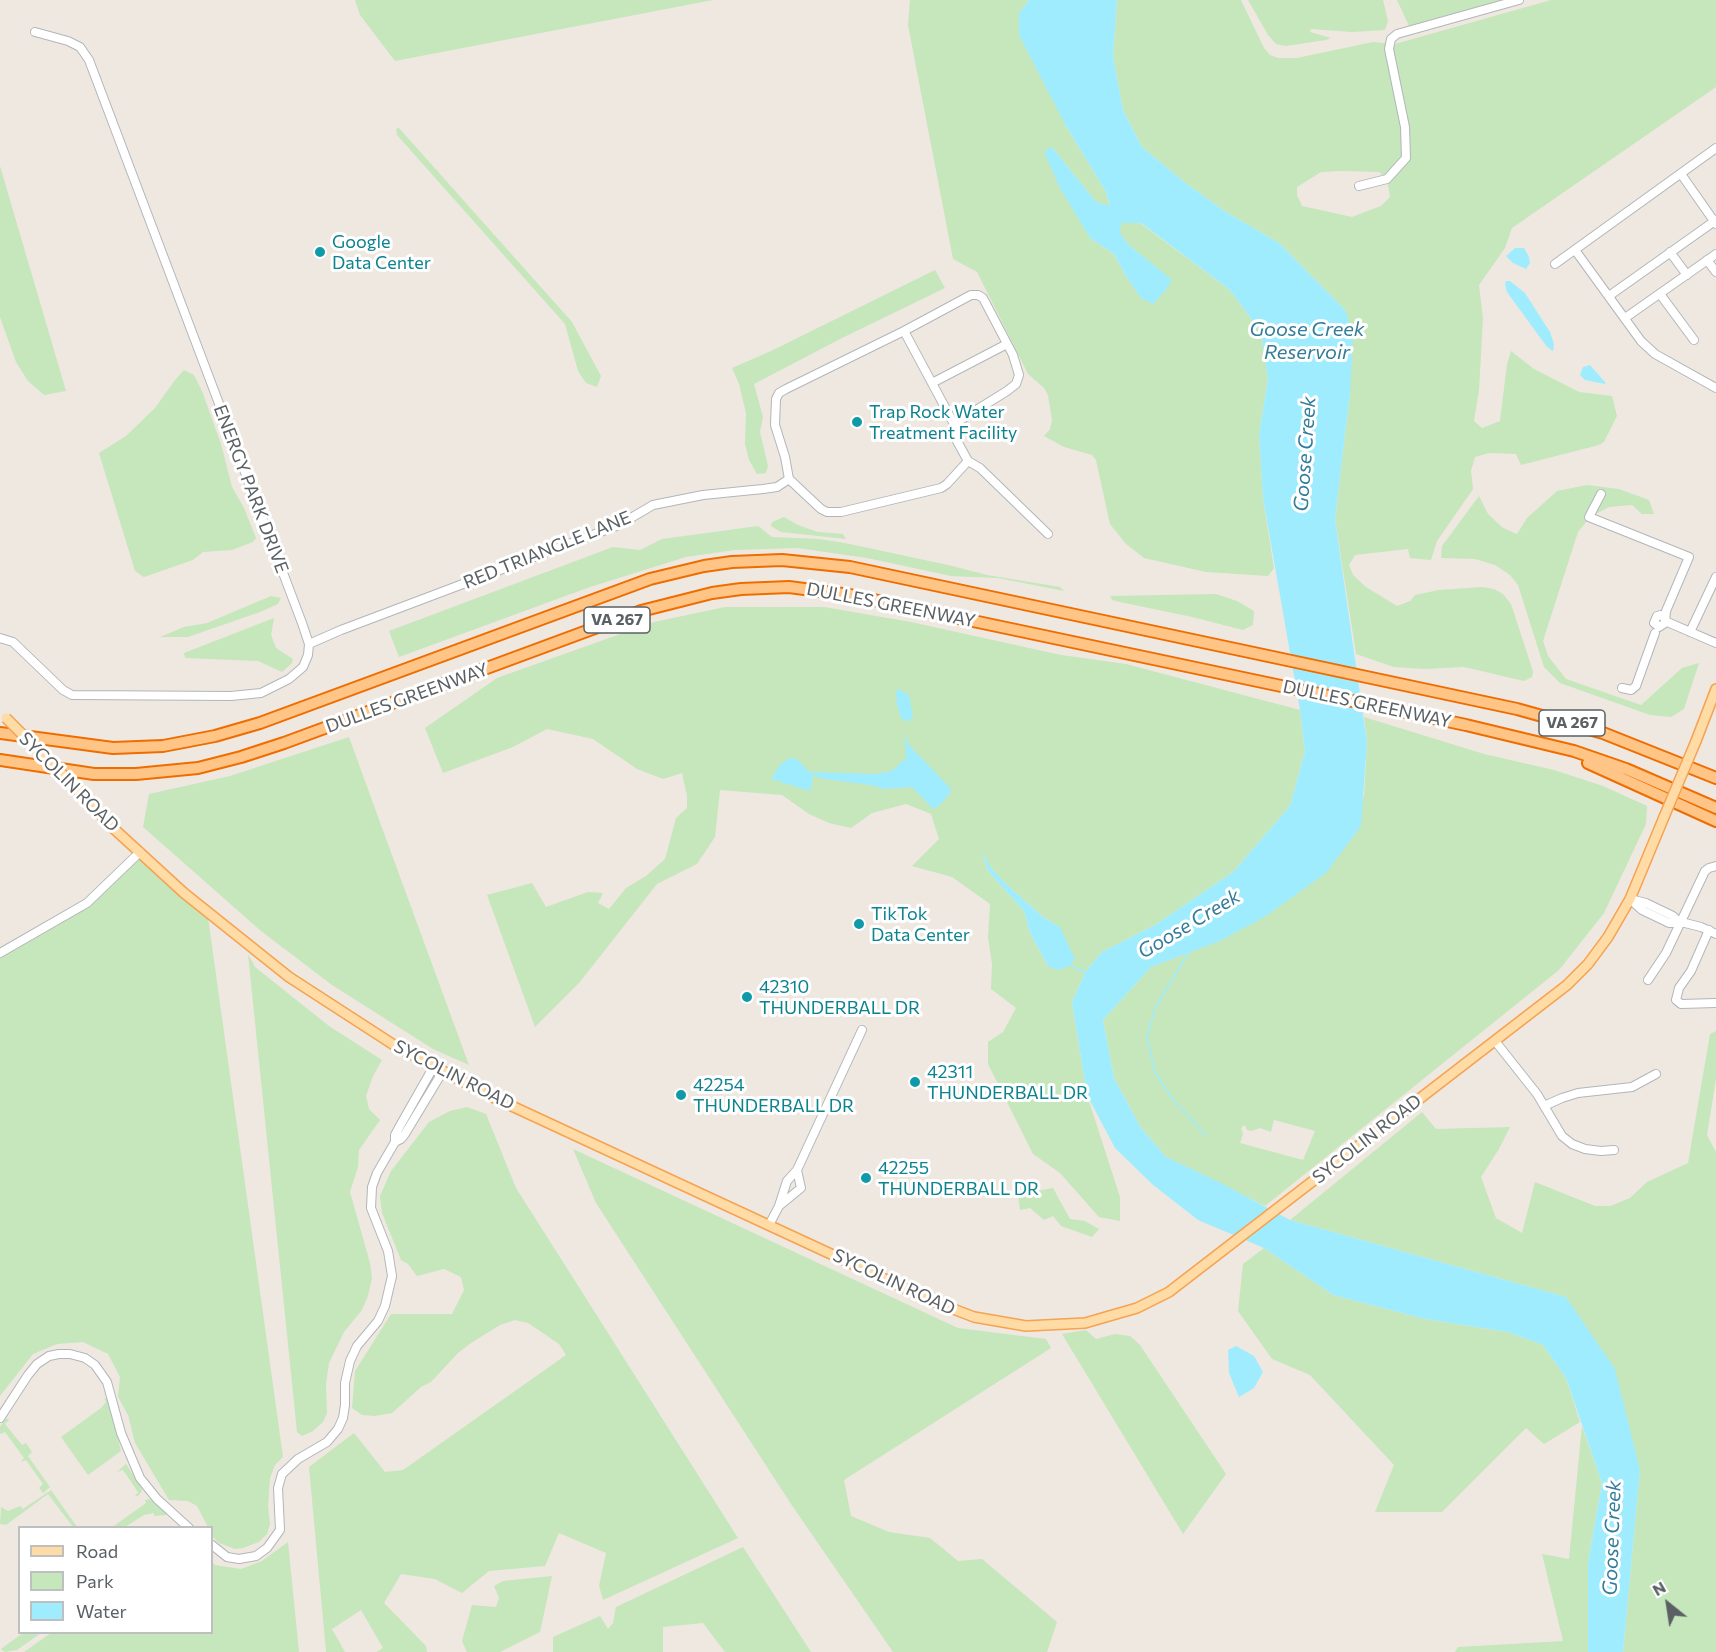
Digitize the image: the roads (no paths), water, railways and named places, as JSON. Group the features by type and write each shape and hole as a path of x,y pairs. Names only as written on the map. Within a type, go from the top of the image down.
{"highway":[{"name":"DULLES GREENWAY","path":"0,733 113,748 163,746 215,736 271,719 630,586 676,572 741,562 782,560 850,567 1422,688 1575,724 1641,747 1716,778"},
{"name":"DULLES GREENWAY","path":"0,760 94,774 116,775 159,773 223,762 294,739 641,611 685,598 741,589 789,587 831,591 1247,678 1574,751 1626,769 1716,808"},
{"path":"1540,745 1596,766 1716,821"}],"main road":[{"name":"SYCOLIN ROAD","path":"3,715 112,827 184,893 289,977 394,1045 488,1095 957,1311 995,1322 1026,1326 1085,1323 1128,1311 1169,1292 1568,985 1588,964 1608,937 1630,899 1716,689"},
{"name":"SYCOLIN ROAD","path":"1696,741 1716,705"}],"street":[{"path":"1359,186 1387,179 1406,158 1405,127 1389,49 1391,39 1397,34 1519,0"},
{"name":"ENERGY PARK DRIVE","path":"35,32 68,41 80,47 89,60 309,644"},
{"path":"1555,264 1716,148"},
{"path":"1609,296 1715,222 1680,174"},
{"path":"1575,250 1641,341 1655,354 1716,388"},
{"path":"1670,252 1687,275"},
{"path":"1625,318 1716,254"},
{"path":"1707,260 1716,272"},
{"path":"1660,294 1694,340"},
{"path":"954,424 1008,392 1016,384 1019,375 1007,344 983,298 978,295 971,295 779,393 776,399 775,425 789,479 827,512 841,512 941,488 968,461"},
{"path":"904,331 954,424 957,441 968,461 980,468 1048,534"},
{"path":"932,383 1007,344"},
{"name":"RED TRIANGLE LANE","path":"309,644 620,525 653,506 703,495 777,487 789,479"},
{"path":"1601,494 1588,517 1689,557 1636,686 1631,690 1622,688"},
{"path":"1690,632 1716,577"},
{"path":"1662,622 1716,643"},
{"path":"0,638 13,642 63,690 72,695 231,696 261,693 289,679 303,667 308,655 309,644"},
{"path":"0,953 87,903 141,852"},
{"path":"1648,980 1666,953 1705,871 1716,866"},
{"path":"1630,899 1646,903 1672,916 1680,923 1701,927 1712,932 1679,988 1676,1000 1682,1004 1716,1003"},
{"path":"770,1225 787,1181 796,1170 862,1030"},
{"path":"1495,1041 1532,1086 1559,1132 1572,1144 1595,1151 1614,1150"},
{"path":"213,1546 227,1557 239,1559 256,1556 267,1548 280,1530 278,1488 282,1474 298,1459 330,1439 343,1419 346,1374 350,1361 357,1346 378,1321 390,1294 392,1276 388,1251 374,1219 371,1197 377,1173 395,1142 405,1134 438,1068"},
{"path":"1544,1106 1578,1093 1632,1088 1656,1074"},
{"path":"779,1206 801,1188 796,1170"},
{"path":"0,1418 37,1364 49,1356 59,1354 85,1358 95,1365 107,1382 121,1433 140,1478 149,1491 188,1526"}],"water":[{"name":"Goose Creek Reservoir","path":"1029,0 1117,0 1113,56 1123,110 1142,147 1188,185 1226,212 1279,243 1346,311 1353,337 1350,393 1335,519 1367,743 1361,826 1326,873 1266,916 1220,941 1151,967 1103,1020 1114,1078 1141,1128 1166,1157 1290,1220 1566,1297 1615,1369 1640,1470 1623,1652 1588,1652 1588,1562 1602,1483 1566,1378 1543,1345 1508,1332 1425,1319 1333,1295 1264,1248 1198,1220 1152,1184 1115,1148 1087,1095 1072,1002 1086,971 1102,952 1155,925 1233,872 1290,806 1305,751 1263,498 1259,434 1268,379 1261,332 1230,290 1141,223 1121,223 1120,233 1129,245 1172,280 1153,304 1141,298 1114,254 1090,238 1060,188 1044,152 1052,147 1096,202 1110,206 1106,192 1066,126 1019,35 1019,13"},
{"path":"1515,248 1524,248 1529,257 1530,263 1526,269 1513,263 1506,256"},
{"path":"1506,281 1510,281 1525,293 1550,332 1554,344 1553,351 1547,347 1507,292"},
{"path":"1590,365 1605,384 1585,380 1580,375 1583,367"},
{"path":"898,689 909,695 913,717 907,722 901,718 897,705 896,692"},
{"path":"905,734 909,745 952,790 942,803 933,809 912,787 882,789 876,786 819,778 814,773 810,791 771,779 780,765 789,758 797,759 809,772 876,774 892,771 906,758"},
{"path":"982,851 991,868 1007,885 1043,917 1060,927 1075,959 1068,967 1057,970 1048,966 1030,933 1024,911 988,871"},
{"path":"1236,1346 1254,1356 1263,1372 1254,1388 1239,1397 1229,1373 1228,1350"}],"waterway":[{"path":"1189,952 1156,1006 1147,1037 1155,1072 1174,1101 1206,1135"},
{"path":"1070,964 1085,973"}],"place":[{"name":"Google Data Center","path":"320,252"},
{"name":"Trap Rock Water Treatment Facility","path":"857,422"},
{"name":"TikTok Data Center","path":"859,924"},
{"name":"42310 THUNDERBALL DR","path":"747,997"},
{"name":"42311 THUNDERBALL DR","path":"915,1082"},
{"name":"42254 THUNDERBALL DR","path":"681,1095"},
{"name":"42255 THUNDERBALL DR","path":"866,1178"}],"water label":[{"name":"Goose Creek","path":"1305,454"},
{"name":"Goose Creek","path":"1189,924"},
{"name":"Goose Creek","path":"1612,1538"}]}
